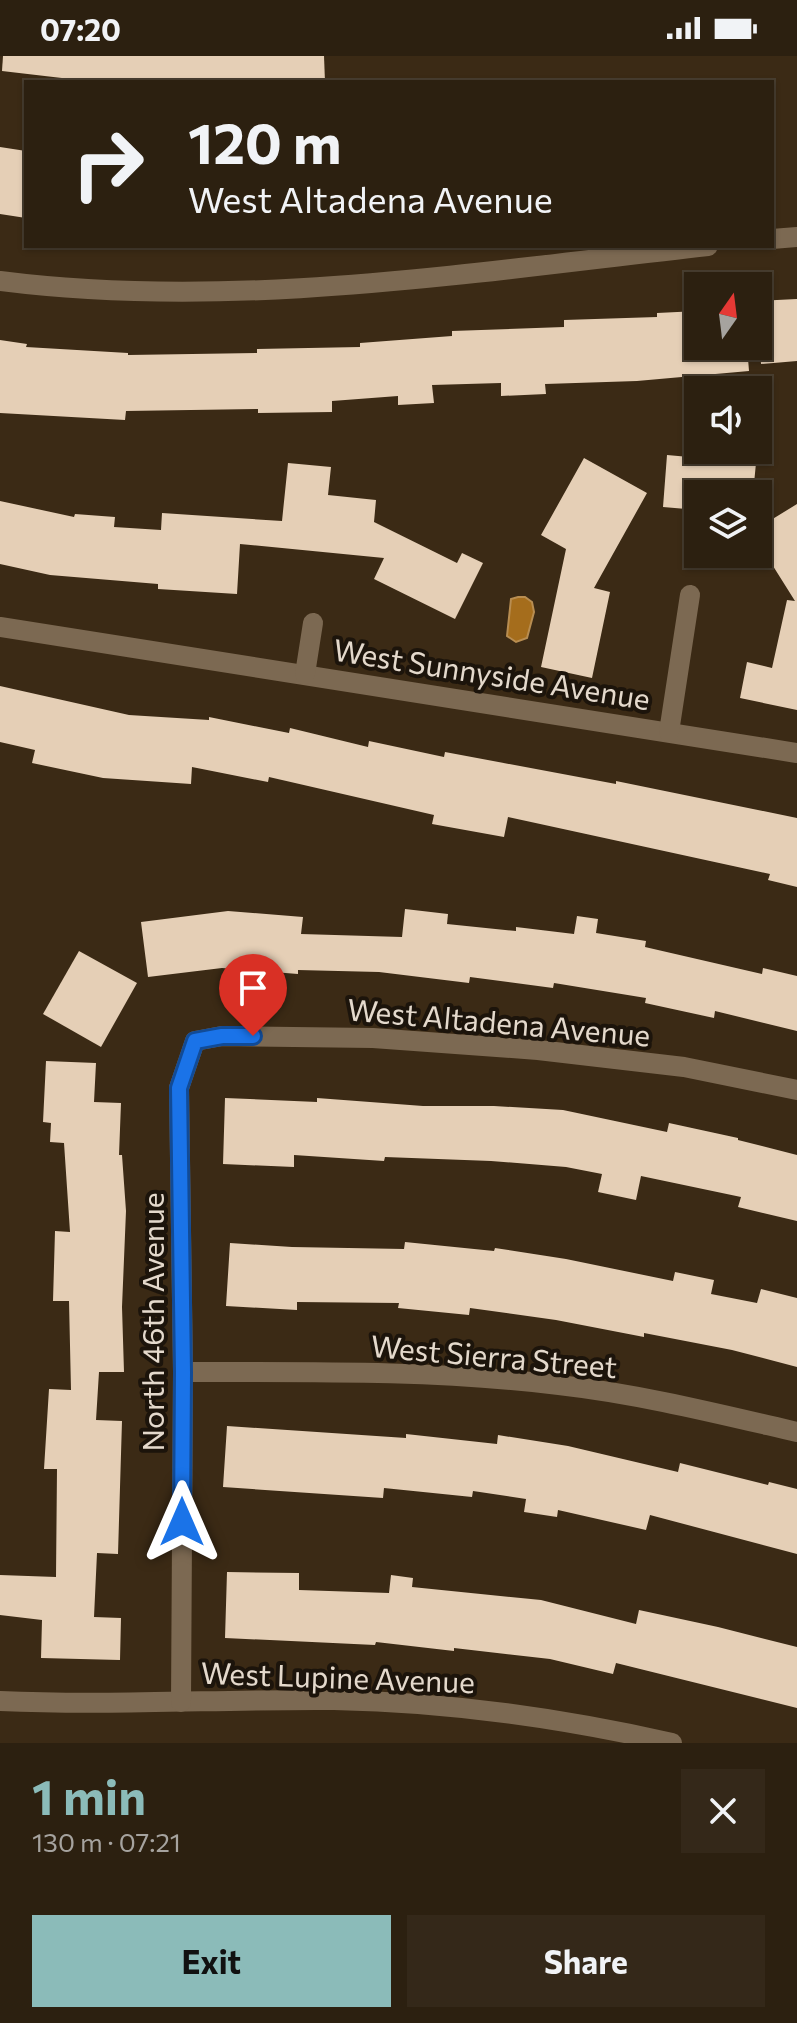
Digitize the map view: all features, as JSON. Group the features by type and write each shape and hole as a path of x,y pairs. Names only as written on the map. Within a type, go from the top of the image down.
{"street":[{"path":"774,239 797,237"},
{"path":"0,281 136,291 263,290 382,282 690,248"},
{"name":"West Sunnyside Avenue","path":"669,732 690,595"},
{"name":"West Sunnyside Avenue","path":"305,674 313,623"},
{"name":"West Sunnyside Avenue","path":"0,627 797,753"},
{"name":"West Altadena Avenue","path":"195,1041 222,1036 373,1038 538,1050 684,1067 797,1090"},
{"name":"North 46th Avenue","path":"181,1702 183,1372 179,1088 195,1041"},
{"name":"West Sierra Street","path":"183,1372 430,1375 559,1385 719,1414 797,1432"},
{"name":"West Lupine Avenue","path":"0,1701 336,1700 421,1705 502,1712 672,1743"}],"shaded area":[{"path":"518,597 532,602 534,612 527,638 516,642 507,636 511,599"}],"building":[{"path":"3,56 324,56 325,80 79,80 2,71"},
{"path":"0,147 24,151 24,218 0,214"},
{"path":"797,299 797,361 761,364 761,360 772,360 772,300"},
{"path":"684,312 684,360 748,360 749,371 637,381 545,384 546,394 501,396 501,383 432,385 434,403 398,405 398,396 332,401 332,412 258,413 258,409 126,411 125,420 0,413 0,340 27,344 26,347 128,355 257,353 257,349 360,347 360,343 452,336 452,331 564,327 564,320 657,317 657,313"},
{"path":"667,455 684,457 684,464 756,464 754,480 684,480 684,509 663,507"},
{"path":"584,458 647,493 594,588 610,592 592,678 541,667 566,549 541,535"},
{"path":"288,463 331,467 328,495 376,500 374,522 457,563 462,553 483,563 455,619 374,579 384,558 240,544 237,594 158,589 158,584 50,575 0,564 0,501 74,517 75,514 115,517 114,527 161,530 162,513 282,521"},
{"path":"797,504 797,710 740,698 747,662 772,668 787,600 795,601 772,564 772,519"},
{"path":"0,686 129,715 209,720 209,717 289,733 290,728 368,747 369,741 444,757 445,752 616,784 616,781 797,818 797,887 768,880 770,874 508,817 504,837 432,824 434,815 269,777 268,782 192,767 191,784 103,778 32,763 35,750 0,742"},
{"path":"405,909 448,914 447,924 516,931 516,927 574,934 577,916 598,919 596,933 646,941 645,947 762,974 763,968 797,976 797,1031 715,1011 714,1018 645,1003 646,998 554,983 553,988 470,977 469,983 379,972 298,970 298,974 222,968 148,977 141,922 228,911 303,917 301,934 402,937"},
{"path":"79,951 137,983 101,1047 43,1014"},
{"path":"46,1061 96,1063 94,1102 121,1103 119,1155 122,1155 126,1211 122,1307 124,1372 99,1372 96,1420 122,1421 118,1554 97,1553 94,1617 121,1618 120,1660 41,1658 42,1620 0,1615 0,1575 56,1577 57,1469 44,1469 49,1389 71,1390 69,1301 53,1301 55,1231 70,1232 64,1143 50,1142 51,1123 43,1122"},
{"path":"225,1098 317,1102 317,1098 423,1106 563,1110 667,1132 669,1123 797,1155 797,1221 738,1207 741,1197 641,1176 636,1200 598,1192 602,1174 566,1167 491,1161 385,1157 384,1161 294,1155 294,1167 223,1164"},
{"path":"405,1242 494,1251 495,1248 673,1281 675,1272 714,1280 711,1294 757,1303 761,1289 797,1298 797,1367 732,1350 644,1333 644,1337 470,1308 469,1315 398,1308 399,1303 297,1302 297,1310 226,1306 230,1243 404,1249"},
{"path":"227,1426 406,1438 406,1434 497,1444 498,1435 568,1446 678,1472 680,1463 768,1485 769,1482 797,1489 797,1554 650,1515 646,1530 558,1510 557,1517 524,1512 526,1499 473,1491 472,1497 384,1488 383,1498 223,1487"},
{"path":"227,1572 299,1573 299,1590 389,1593 391,1575 413,1578 412,1587 541,1600 636,1624 639,1610 718,1627 797,1647 797,1708 616,1663 613,1674 550,1659 454,1648 454,1651 376,1642 375,1645 225,1638"}],"route":[{"path":"182,1522 179,1088 195,1041 222,1036 253,1036"}]}
